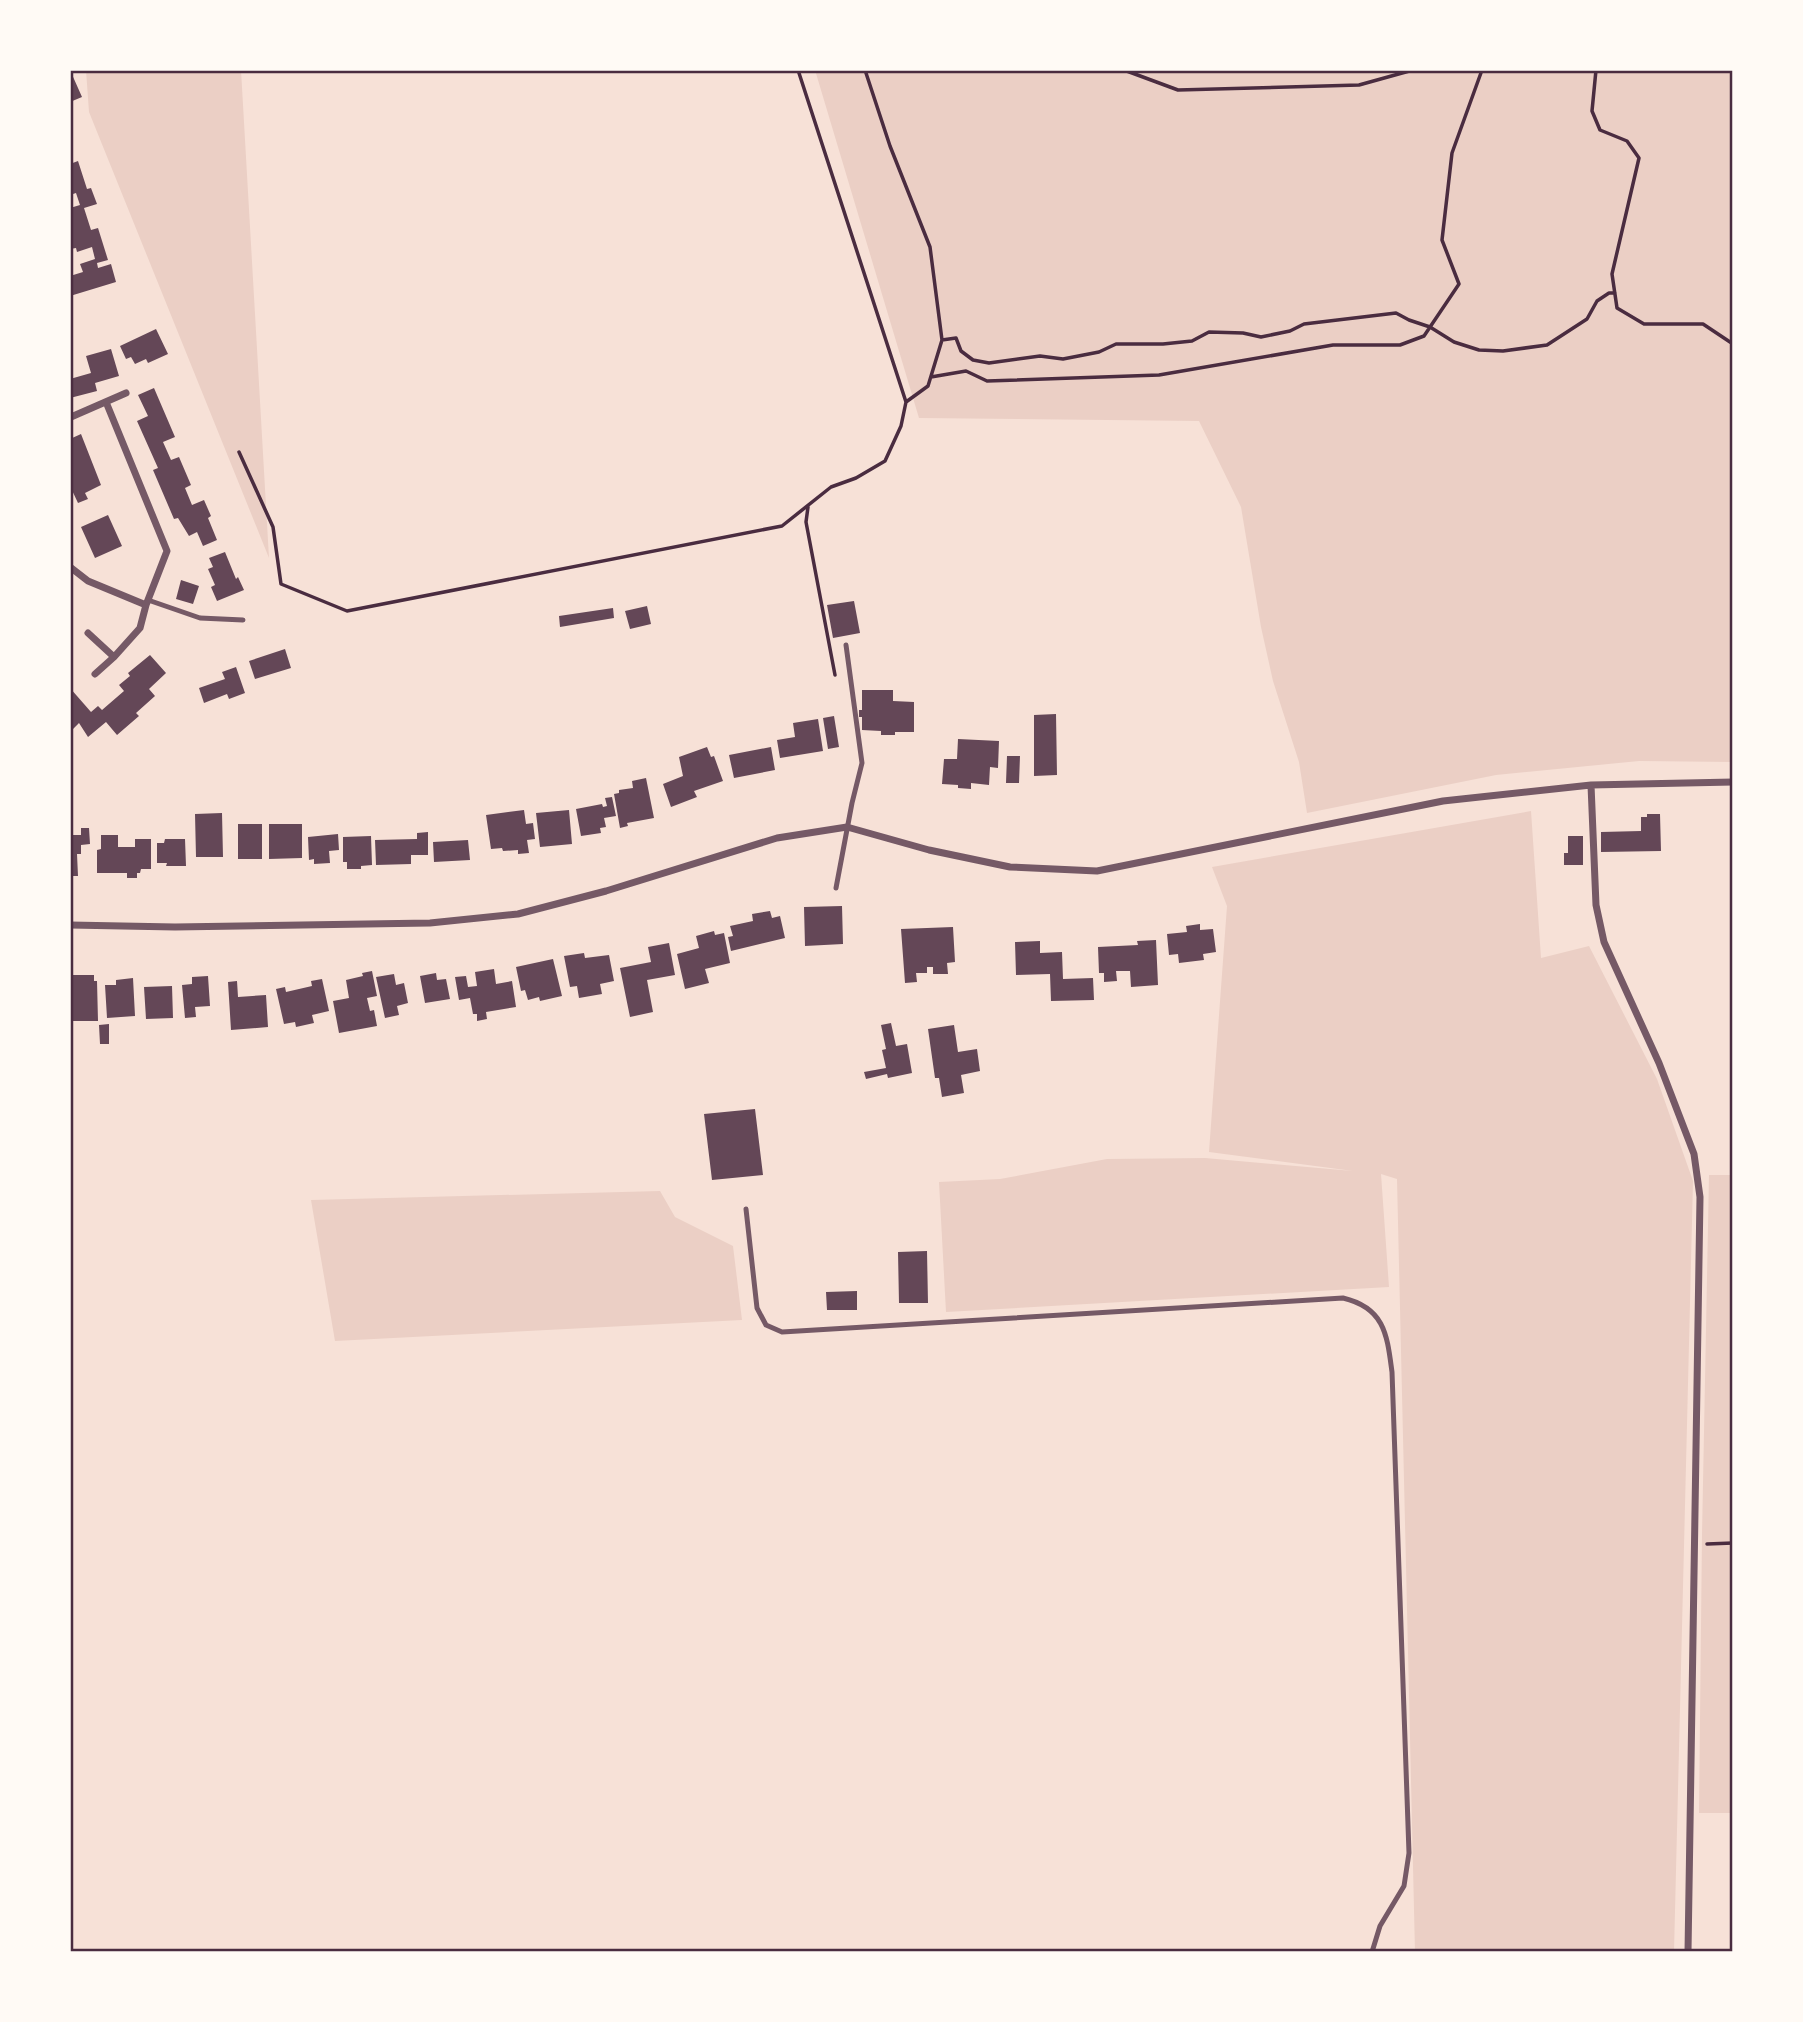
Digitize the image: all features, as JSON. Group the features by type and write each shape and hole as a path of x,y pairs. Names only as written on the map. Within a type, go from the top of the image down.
{"street":[{"path":"71,417 126,393"},
{"path":"95,674 140,628 167,551 106,402"},
{"path":"70,567 88,581 147,603"},
{"path":"88,633 114,657"},
{"path":"70,925 174,927 430,923 518,914 694,865 776,838 847,827 929,850 1010,867 1097,871 1443,801 1591,785 1733,782"},
{"path":"1591,785 1596,905 1604,942 1659,1063 1694,1154 1700,1197 1688,1952"}],"lane":[{"path":"147,603 200,618 243,620"},
{"path":"836,888 862,763 846,645"},
{"path":"746,1209 757,1308 766,1325 782,1332 1343,1298 1359,1302 1371,1311 1387,1333 1392,1372 1409,1853 1404,1886 1380,1926 1372,1952"}],"path":[{"path":"239,452 274,527 281,584 347,611 782,526 831,487 856,478 885,461 901,426 906,402 798,70"},
{"path":"865,70 890,146 930,247 942,340 928,386 906,402"},
{"path":"1124,70 1178,90 1360,85 1413,70"},
{"path":"931,377 966,371 987,381 1159,375 1333,345 1400,345 1424,336 1459,284 1442,240 1452,153 1482,70"},
{"path":"1596,70 1592,111 1600,130 1628,141 1639,158 1612,274 1617,308 1644,324 1703,324 1733,344"},
{"path":"942,340 956,338 961,351 973,360 989,363 1041,356 1063,359 1099,352 1116,344 1192,341 1209,332 1243,333 1261,337 1290,331 1304,324 1396,313 1430,327 1454,341 1479,350 1503,352 1547,345 1587,319 1597,301 1609,293 1615,293"},
{"path":"809,505 806,522 836,680"},
{"path":"1694,1545 1733,1544"}],"shaded area":[{"path":"86,70 241,70 269,558 89,112"},
{"path":"815,70 1696,70 1733,73 1733,762 1639,761 1496,775 1307,813 1299,762 1273,681 1261,627 1241,507 1199,421 919,418"},
{"path":"1531,811 1541,958 1589,946 1657,1079 1693,1181 1674,1952 1415,1952 1397,1179 1381,1174 1389,1287 946,1312 939,1182 1000,1179 1107,1159 1205,1158 1353,1171 1209,1152 1227,906 1212,867"},
{"path":"1709,1175 1733,1175 1733,1813 1699,1813"},
{"path":"660,1191 675,1217 733,1246 742,1320 335,1341 311,1200"}],"building":[{"path":"70,70 82,97 70,102"},
{"path":"78,161 87,189 91,188 97,204 84,208 91,230 98,228 108,260 97,263 98,268 111,264 116,282 70,296 70,276 83,272 80,264 95,259 92,247 77,252 76,248 70,249 70,233 73,232 70,208 80,205 76,193 70,195 70,164"},
{"path":"156,329 168,354 148,363 146,359 135,364 131,357 126,359 120,346"},
{"path":"111,349 119,376 95,383 97,391 70,398 70,379 91,373 86,356"},
{"path":"154,388 175,437 163,442 171,460 179,457 191,485 185,488 192,505 204,500 211,516 208,518 217,540 203,546 197,532 189,536 178,518 174,519 153,470 158,468 137,421 148,416 138,395"},
{"path":"81,434 101,485 85,493 88,499 78,503 70,486 70,439"},
{"path":"108,515 122,546 95,558 81,527"},
{"path":"225,552 236,579 238,577 244,590 217,601 211,587 215,585 208,569 213,567 209,558"},
{"path":"181,580 199,586 193,604 176,599"},
{"path":"854,601 860,633 833,638 827,605"},
{"path":"647,606 651,624 630,629 625,611"},
{"path":"613,608 614,618 560,627 559,616"},
{"path":"285,649 291,668 255,679 249,661"},
{"path":"150,655 166,673 149,689 155,696 136,713 139,716 117,735 106,722 88,737 79,723 70,732 70,688 91,712 98,706 102,710 124,691 119,685 130,676 128,673"},
{"path":"236,667 245,693 229,699 227,694 204,703 199,688 225,679 222,672"},
{"path":"862,690 893,690 893,701 914,702 914,732 881,735 881,731 862,730 859,710 862,710"},
{"path":"1056,714 1057,775 1034,776 1034,715"},
{"path":"834,716 839,747 828,749 823,718"},
{"path":"818,719 823,751 780,758 777,740 795,737 793,723"},
{"path":"958,739 999,741 998,768 990,767 989,785 971,783 971,789 942,784 944,759 957,759"},
{"path":"707,747 711,757 714,756 723,781 694,791 697,797 671,807 663,784 683,776 679,757"},
{"path":"771,747 775,770 734,778 729,755"},
{"path":"1007,756 1020,756 1019,783 1006,783"},
{"path":"646,778 654,818 627,823 628,826 620,828 614,794 619,793 619,790 633,788 632,781"},
{"path":"612,797 616,816 604,818 606,827 600,828 601,833 581,836 576,809 602,804 603,807 607,806 605,798"},
{"path":"524,810 526,824 533,823 535,839 527,840 529,853 518,854 518,850 503,851 502,848 491,849 486,815"},
{"path":"569,810 572,844 540,847 536,813"},
{"path":"222,813 223,857 196,857 195,814"},
{"path":"1647,814 1660,814 1661,851 1601,852 1601,832 1641,831 1641,817 1647,817"},
{"path":"238,824 262,824 262,859 238,859"},
{"path":"269,824 302,824 302,858 269,859"},
{"path":"81,828 89,828 90,844 81,845 81,854 77,854 78,876 70,876 70,835 81,835"},
{"path":"428,832 428,855 411,855 411,864 376,865 375,840 417,839 417,833"},
{"path":"338,834 339,850 329,851 330,863 314,864 314,859 309,860 308,837"},
{"path":"101,835 118,835 118,847 135,847 135,839 151,839 151,869 141,869 137,878 127,878 127,873 97,873 97,850 101,849"},
{"path":"371,836 372,865 361,866 361,869 347,869 347,862 343,862 343,837"},
{"path":"1568,836 1583,836 1583,865 1564,865 1564,853 1568,853"},
{"path":"165,839 185,839 186,866 157,863 157,843 164,843"},
{"path":"468,840 470,860 434,862 433,842"},
{"path":"842,906 843,944 805,946 804,907"},
{"path":"770,911 772,918 780,916 785,938 731,951 728,937 733,936 730,926 753,921 752,914"},
{"path":"1200,924 1200,930 1213,929 1216,952 1203,954 1204,960 1179,963 1178,954 1169,955 1167,934 1187,932 1186,926"},
{"path":"953,927 955,962 947,963 948,974 933,974 933,967 927,967 927,973 916,973 917,982 905,983 901,929"},
{"path":"714,931 715,935 724,933 730,963 705,969 709,983 685,989 677,954 699,948 696,936"},
{"path":"1156,940 1158,985 1131,987 1130,971 1116,971 1117,981 1104,982 1104,973 1099,973 1098,947 1138,945 1137,941"},
{"path":"1040,941 1040,953 1062,952 1063,979 1093,978 1094,1000 1051,1001 1050,974 1016,975 1015,942"},
{"path":"669,943 675,975 647,980 653,1012 630,1017 620,968 651,962 648,947"},
{"path":"584,953 585,958 609,955 614,981 600,984 602,994 579,998 577,986 570,987 564,956"},
{"path":"553,959 562,996 540,1001 539,997 528,1000 525,990 521,991 516,967"},
{"path":"494,969 496,984 512,981 516,1007 486,1012 487,1019 477,1021 470,998 459,1000 455,977 466,976 468,987 477,986 475,972"},
{"path":"372,971 377,996 367,998 370,1011 374,1010 377,1026 339,1033 333,1001 349,998 346,980"},
{"path":"436,973 437,980 446,979 450,999 425,1003 420,976"},
{"path":"394,974 396,985 404,983 408,1003 397,1006 399,1015 385,1018 376,977"},
{"path":"73,975 94,975 94,981 97,981 98,1021 70,1021 70,978 73,978"},
{"path":"208,976 210,1006 195,1007 196,1017 185,1018 182,985 192,984 192,977"},
{"path":"133,978 135,1016 107,1018 105,985 116,985 116,980"},
{"path":"322,979 329,1011 312,1015 314,1023 296,1027 295,1022 284,1024 276,989 285,987 286,992 312,986 311,981"},
{"path":"237,981 238,997 266,995 268,1027 231,1030 228,982"},
{"path":"172,986 173,1018 146,1019 144,987"},
{"path":"891,1023 896,1046 907,1044 912,1073 888,1078 887,1074 866,1079 864,1072 886,1068 882,1050 886,1049 881,1025"},
{"path":"109,1024 109,1044 100,1044 99,1025"},
{"path":"954,1025 958,1052 977,1049 980,1071 961,1075 964,1093 942,1097 939,1078 935,1078 928,1029"},
{"path":"755,1109 763,1175 712,1180 704,1114"},
{"path":"927,1251 928,1303 899,1303 898,1252"},
{"path":"857,1291 857,1310 827,1310 826,1292"}]}
